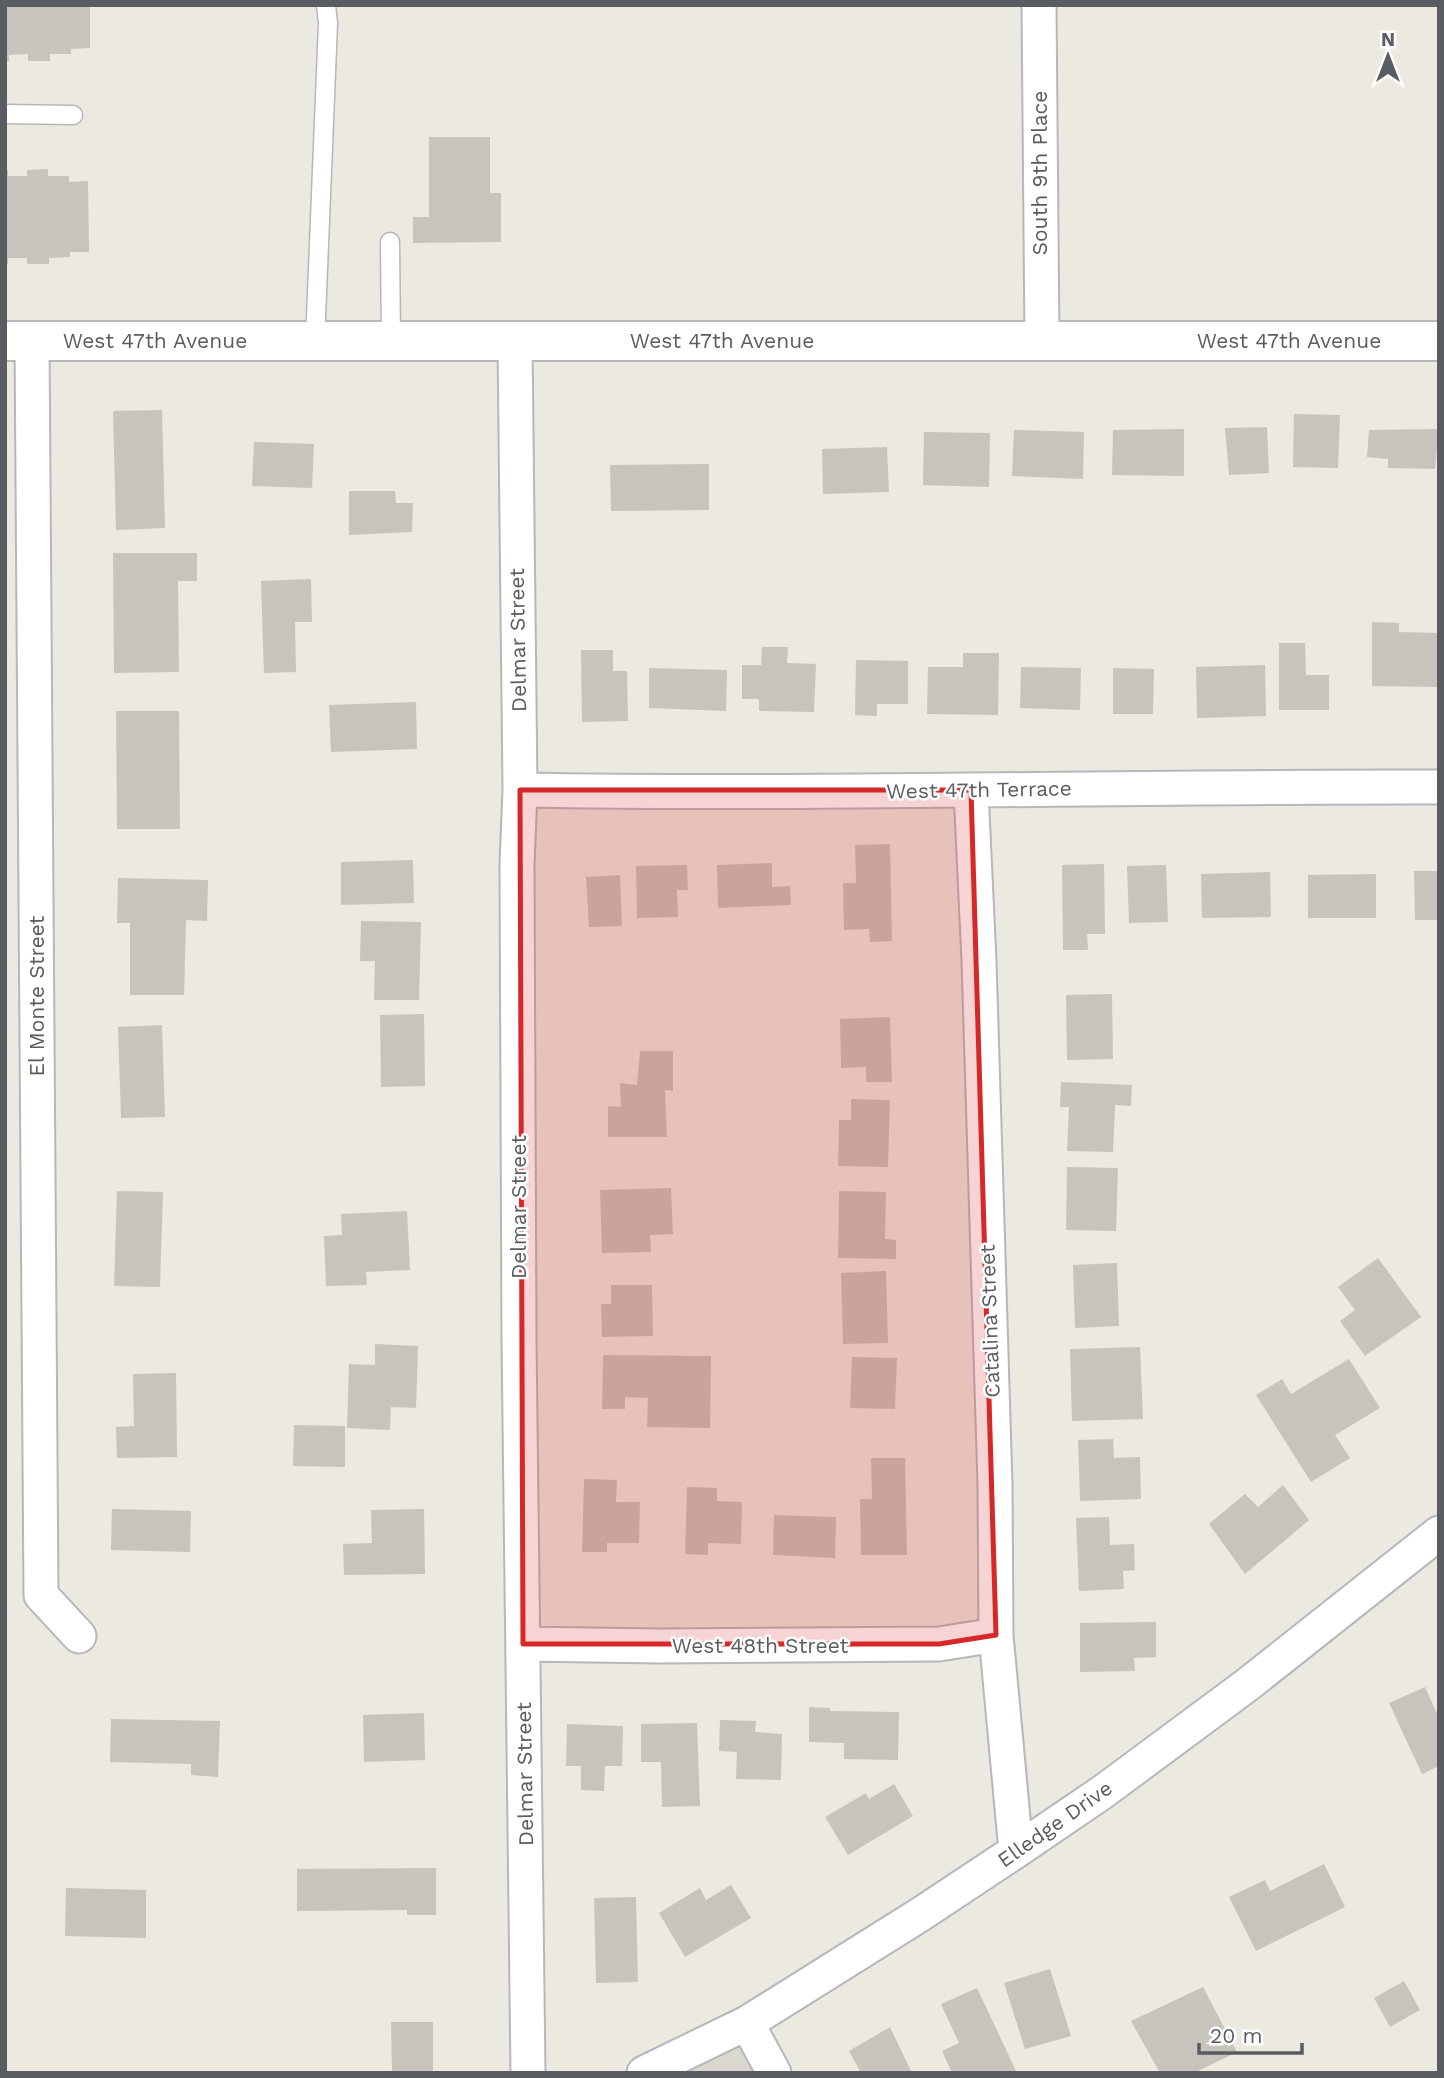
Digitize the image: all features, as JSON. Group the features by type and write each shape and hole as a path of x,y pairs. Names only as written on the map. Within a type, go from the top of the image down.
{"street":[{"name":"South 9th Place","path":"1039,5 1042,341"},
{"name":"West 47th Avenue","path":"19,340 1439,341"},
{"name":"El Monte Street","path":"19,340 41,1595 79,1636"},
{"name":"Delmar Street","path":"515,342 528,2073"},
{"name":"West 47th Terrace","path":"520,790 692,792 1439,787"},
{"name":"Catalina Street","path":"971,790 981,1003 995,1485 996,1636 1016,1851"},
{"name":"Elledge Drive","path":"644,2073 747,2023 1016,1851 1104,1791 1236,1693 1439,1533"},
{"name":"West 48th Street","path":"523,1644 939,1644 996,1636"},
{"path":"747,2023 774,2073"}],"lane":[{"path":"315,342 328,23 326,5"},
{"path":"5,114 73,114"},
{"path":"390,242 391,342"}],"highlighted area":[{"path":"520,790 971,790 996,1635 939,1644 523,1644"}],"shaded area":[{"path":"744,2039 762,2073 682,2073"}],"building":[{"path":"5,5 90,5 90,48 71,49 71,54 50,54 50,61 28,61 28,54 9,55 9,61 5,61"},
{"path":"429,137 490,137 490,193 501,193 501,242 413,243 413,217 429,217"},
{"path":"48,169 48,176 69,176 69,182 88,181 89,252 70,252 70,257 49,258 49,264 27,264 27,258 8,258 8,264 5,264 5,170 8,170 8,176 27,176 27,170"},
{"path":"162,410 165,528 116,530 113,411"},
{"path":"1294,414 1340,415 1338,468 1293,467"},
{"path":"1267,427 1269,473 1229,475 1225,428"},
{"path":"1184,429 1184,476 1112,475 1113,430"},
{"path":"1439,429 1435,469 1388,468 1388,459 1367,457 1369,430"},
{"path":"1014,430 1084,432 1083,479 1012,476"},
{"path":"924,432 990,433 989,487 923,485"},
{"path":"254,442 314,444 312,488 252,486"},
{"path":"887,447 889,492 823,494 822,449"},
{"path":"709,464 709,510 611,511 610,465"},
{"path":"349,491 395,491 396,503 413,503 412,532 349,535"},
{"path":"113,553 197,553 197,581 178,581 179,672 114,673"},
{"path":"311,579 312,622 295,622 296,672 264,673 261,581"},
{"path":"1372,622 1399,623 1399,632 1439,633 1439,687 1372,686"},
{"path":"1279,643 1305,643 1306,675 1329,675 1329,710 1279,710"},
{"path":"762,647 788,647 787,663 816,664 814,712 759,711 759,699 742,699 742,665 761,665"},
{"path":"581,650 613,650 613,671 627,671 628,721 582,722"},
{"path":"963,653 999,653 998,715 927,714 928,667 963,667"},
{"path":"856,660 908,661 908,704 877,704 877,716 855,715"},
{"path":"1265,665 1266,716 1197,718 1196,667"},
{"path":"1021,667 1081,668 1080,710 1020,708"},
{"path":"649,668 727,670 726,711 649,708"},
{"path":"1113,668 1154,669 1153,714 1113,714"},
{"path":"416,702 417,749 331,752 329,705"},
{"path":"116,711 179,711 180,829 117,829"},
{"path":"890,844 892,941 870,942 869,929 844,930 843,883 856,883 855,845"},
{"path":"413,860 414,903 341,905 341,862"},
{"path":"772,863 772,887 790,886 791,905 718,908 717,865"},
{"path":"1104,864 1105,934 1087,934 1088,950 1063,950 1062,865"},
{"path":"687,865 688,890 677,890 678,917 637,918 636,866"},
{"path":"1166,865 1168,922 1129,923 1127,866"},
{"path":"1414,871 1439,871 1439,920 1415,920"},
{"path":"1270,872 1271,917 1202,918 1201,874"},
{"path":"1376,874 1376,918 1308,918 1308,875"},
{"path":"620,875 622,926 589,927 586,877"},
{"path":"118,878 208,880 207,921 186,920 184,995 130,995 130,923 117,923"},
{"path":"361,921 421,922 419,1000 374,1000 375,961 360,961"},
{"path":"1112,994 1113,1059 1067,1060 1066,995"},
{"path":"424,1014 425,1086 381,1087 380,1015"},
{"path":"890,1017 892,1082 866,1082 866,1067 841,1068 840,1019"},
{"path":"162,1025 165,1117 121,1118 118,1027"},
{"path":"640,1051 673,1051 673,1091 665,1090 667,1137 608,1137 608,1106 621,1107 620,1083 637,1085"},
{"path":"1061,1082 1132,1085 1131,1106 1115,1105 1113,1152 1067,1151 1069,1107 1060,1107"},
{"path":"851,1099 890,1100 888,1167 838,1166 839,1120 851,1120"},
{"path":"1067,1167 1118,1168 1116,1231 1066,1230"},
{"path":"671,1188 673,1234 650,1235 651,1252 602,1253 600,1190"},
{"path":"117,1191 163,1192 160,1287 114,1286"},
{"path":"839,1191 886,1192 885,1239 896,1240 896,1259 838,1258"},
{"path":"407,1211 410,1270 366,1272 367,1285 326,1286 324,1236 342,1235 341,1214"},
{"path":"1378,1258 1421,1317 1365,1356 1340,1321 1355,1310 1338,1287"},
{"path":"1117,1263 1119,1326 1075,1328 1073,1265"},
{"path":"886,1271 888,1343 843,1344 841,1273"},
{"path":"611,1285 652,1285 653,1336 602,1337 601,1304 611,1304"},
{"path":"375,1344 418,1346 416,1408 391,1407 390,1430 347,1428 349,1364 375,1365"},
{"path":"1140,1347 1143,1419 1072,1421 1070,1349"},
{"path":"603,1355 711,1356 710,1428 647,1427 648,1398 625,1397 625,1409 602,1409"},
{"path":"852,1357 897,1358 895,1409 850,1408"},
{"path":"1349,1359 1380,1408 1335,1435 1350,1458 1311,1482 1256,1395 1282,1379 1291,1394"},
{"path":"176,1373 177,1457 117,1458 116,1427 134,1426 133,1374"},
{"path":"294,1425 345,1426 345,1467 293,1466"},
{"path":"1113,1439 1114,1458 1140,1457 1141,1499 1080,1501 1078,1440"},
{"path":"871,1458 905,1458 907,1555 861,1555 860,1499 872,1499"},
{"path":"584,1479 617,1480 616,1502 640,1502 639,1543 607,1543 607,1552 582,1552"},
{"path":"1283,1485 1309,1520 1245,1574 1209,1524 1245,1494 1258,1507"},
{"path":"687,1487 717,1488 717,1501 742,1502 741,1544 708,1543 708,1555 685,1554"},
{"path":"112,1509 191,1511 190,1552 111,1550"},
{"path":"424,1509 425,1574 344,1575 343,1544 372,1543 371,1510"},
{"path":"774,1515 836,1517 835,1558 773,1555"},
{"path":"1109,1517 1110,1545 1134,1544 1135,1570 1123,1571 1124,1589 1079,1591 1076,1518"},
{"path":"1156,1622 1156,1657 1134,1658 1135,1671 1080,1672 1080,1623"},
{"path":"1425,1687 1439,1718 1439,1766 1422,1774 1389,1703"},
{"path":"809,1707 830,1708 830,1711 899,1712 898,1760 844,1759 844,1743 809,1742"},
{"path":"424,1713 425,1760 364,1762 363,1715"},
{"path":"111,1719 220,1721 218,1777 191,1775 191,1764 110,1762"},
{"path":"720,1720 756,1721 755,1732 782,1734 781,1780 736,1779 737,1752 719,1751"},
{"path":"697,1723 700,1806 662,1807 661,1762 641,1762 641,1724"},
{"path":"567,1724 623,1726 622,1766 605,1766 604,1791 581,1790 581,1766 566,1766"},
{"path":"894,1784 913,1816 848,1855 825,1817 866,1793 869,1799"},
{"path":"1324,1864 1345,1907 1256,1951 1229,1897 1265,1880 1270,1891"},
{"path":"436,1868 436,1915 407,1915 407,1910 297,1911 297,1869"},
{"path":"731,1885 751,1918 685,1957 659,1913 700,1888 706,1900"},
{"path":"66,1888 146,1890 146,1938 65,1936"},
{"path":"636,1897 638,1982 596,1983 594,1898"},
{"path":"1050,1969 1071,2036 1025,2049 1004,1983"},
{"path":"1404,1981 1420,2010 1390,2027 1374,1998"},
{"path":"1203,1987 1237,2052 1194,2073 1160,2073 1131,2021"},
{"path":"977,1988 1017,2073 952,2073 942,2051 959,2043 941,2004"},
{"path":"391,2022 433,2022 433,2073 392,2073"},
{"path":"890,2027 912,2073 861,2073 849,2051"}]}
